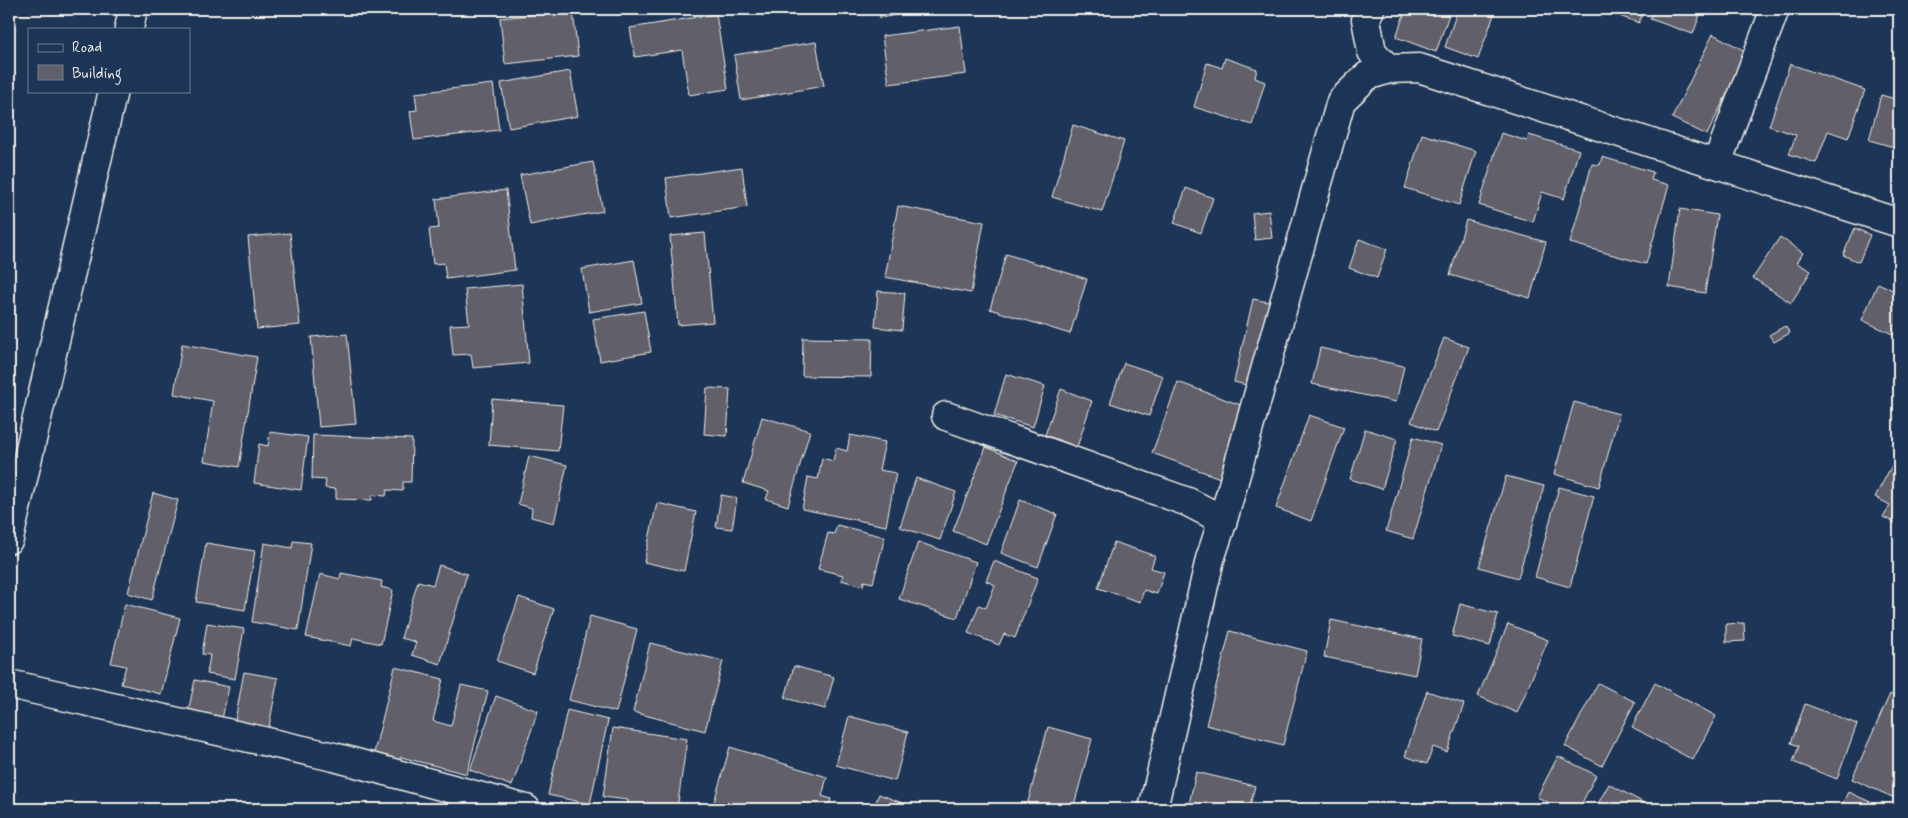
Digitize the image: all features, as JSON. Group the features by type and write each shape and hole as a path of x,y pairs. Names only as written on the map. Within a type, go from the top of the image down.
{"street":[{"path":"128,28 133,9"},
{"path":"1370,9 1366,19 1372,52 1389,68"},
{"path":"1717,163 1775,9"},
{"path":"1153,809 1210,559 1223,520 1341,101 1367,76 1389,68 1419,68 1899,223"},
{"path":"9,539 113,92"},
{"path":"946,416 1188,502 1223,520"},
{"path":"9,684 334,757 526,809"}],"building":[{"path":"879,9 930,9 880,18"},
{"path":"1325,9 1347,9 1345,15"},
{"path":"1406,9 1451,9 1436,52 1396,37"},
{"path":"1458,9 1496,9 1478,59 1445,47"},
{"path":"1613,9 1644,9 1639,23 1611,13"},
{"path":"1654,9 1702,9 1693,34 1650,19"},
{"path":"573,11 578,56 505,64 500,18"},
{"path":"716,14 728,89 689,95 682,50 635,57 630,28"},
{"path":"960,26 966,74 889,84 882,36"},
{"path":"1713,34 1747,52 1707,135 1672,118"},
{"path":"816,42 824,86 741,100 734,55"},
{"path":"1225,58 1257,69 1255,78 1265,82 1252,125 1194,107 1207,63 1222,68"},
{"path":"1790,64 1865,90 1848,138 1828,131 1816,163 1789,154 1796,135 1769,126"},
{"path":"570,71 578,116 509,128 501,83"},
{"path":"493,84 499,130 414,140 410,111 417,110 415,93"},
{"path":"1881,95 1899,100 1899,154 1895,153 1897,148 1869,140"},
{"path":"1073,125 1124,141 1102,212 1052,197"},
{"path":"1501,133 1527,141 1529,135 1579,150 1564,199 1542,192 1533,222 1479,205"},
{"path":"1422,134 1476,151 1459,205 1405,188"},
{"path":"1602,157 1653,172 1651,180 1669,185 1646,264 1570,243 1592,164 1600,165"},
{"path":"593,162 603,211 530,225 520,175"},
{"path":"742,167 747,207 671,218 666,178"},
{"path":"1186,188 1213,198 1201,233 1174,223"},
{"path":"506,190 515,270 446,279 444,263 433,264 429,229 439,228 436,199"},
{"path":"898,206 984,222 971,293 885,277"},
{"path":"1680,209 1717,215 1705,293 1669,287"},
{"path":"1269,211 1272,238 1255,240 1252,213"},
{"path":"1466,220 1546,242 1530,298 1450,275"},
{"path":"1855,228 1870,235 1859,262 1843,255"},
{"path":"290,233 300,325 257,329 248,237"},
{"path":"705,233 713,322 678,325 670,236"},
{"path":"1780,237 1803,253 1797,263 1811,271 1791,303 1753,278"},
{"path":"1359,239 1387,249 1377,278 1349,268"},
{"path":"1006,254 1087,279 1070,334 990,309"},
{"path":"634,260 642,303 589,312 582,269"},
{"path":"1878,283 1899,293 1899,337 1862,320"},
{"path":"522,284 529,363 473,368 471,354 453,355 450,325 469,324 465,289"},
{"path":"878,291 905,293 902,330 875,327"},
{"path":"1253,299 1273,303 1255,387 1234,382"},
{"path":"644,311 651,352 600,361 593,319"},
{"path":"1785,326 1790,333 1774,342 1769,335"},
{"path":"347,334 356,424 319,427 311,337"},
{"path":"803,338 872,339 871,377 802,376"},
{"path":"1444,338 1469,347 1436,432 1411,422"},
{"path":"182,344 257,357 239,467 204,461 213,401 174,394"},
{"path":"1320,348 1404,366 1396,402 1312,384"},
{"path":"1124,363 1163,376 1149,416 1110,403"},
{"path":"1006,374 1045,386 1033,427 994,415"},
{"path":"1178,382 1246,407 1220,478 1152,453"},
{"path":"707,388 730,389 727,436 704,434"},
{"path":"1061,389 1092,401 1077,447 1045,435"},
{"path":"492,399 563,405 558,451 489,445"},
{"path":"1574,402 1619,414 1599,487 1554,474"},
{"path":"1309,415 1344,427 1311,521 1276,508"},
{"path":"762,417 810,431 788,506 766,499 769,491 743,483"},
{"path":"1365,429 1397,439 1382,489 1350,479"},
{"path":"270,432 308,437 301,490 254,483 259,444 268,446"},
{"path":"313,435 412,439 411,482 403,482 403,491 387,490 386,496 372,495 372,500 336,499 336,489 325,488 326,480 312,479"},
{"path":"850,435 885,442 879,470 896,473 886,526 802,509 808,477 818,479 822,458 833,461 836,448 847,451"},
{"path":"1413,437 1441,445 1413,539 1386,531"},
{"path":"986,447 1018,461 986,544 953,531"},
{"path":"1899,452 1899,525 1883,517 1890,505 1875,497"},
{"path":"529,456 567,465 554,523 531,517 532,508 518,504"},
{"path":"1506,476 1544,486 1518,578 1479,567"},
{"path":"916,478 956,492 940,540 900,527"},
{"path":"1559,487 1594,496 1570,587 1535,577"},
{"path":"153,493 178,500 152,600 128,593"},
{"path":"721,495 737,498 732,529 716,527"},
{"path":"1020,500 1057,514 1038,567 1001,553"},
{"path":"657,503 696,512 684,571 644,562"},
{"path":"837,525 885,537 873,583 864,581 863,586 841,580 843,575 818,569 828,533 834,534"},
{"path":"293,541 311,543 298,630 252,622 264,543 292,548"},
{"path":"918,542 976,562 957,618 899,599"},
{"path":"1114,542 1155,556 1151,568 1164,572 1157,594 1144,590 1140,602 1098,588"},
{"path":"206,543 255,551 245,610 196,602"},
{"path":"994,561 1038,578 1015,638 1004,634 999,645 968,633 979,605 986,608 995,585 986,581"},
{"path":"439,565 467,574 440,664 412,655 416,642 401,638 418,581 433,585"},
{"path":"341,573 382,581 381,587 393,590 381,644 353,638 351,646 306,637 320,574 340,579"},
{"path":"519,597 554,609 533,673 497,661"},
{"path":"125,604 180,618 161,694 121,684 126,666 111,663"},
{"path":"1460,604 1498,614 1490,646 1452,636"},
{"path":"590,616 637,629 616,712 569,700"},
{"path":"1331,620 1422,639 1415,675 1324,657"},
{"path":"207,623 244,629 235,679 207,674 210,655 202,654"},
{"path":"1744,623 1745,641 1726,642 1726,624"},
{"path":"1508,624 1548,640 1517,713 1478,696"},
{"path":"1230,631 1307,651 1283,745 1206,725"},
{"path":"650,643 723,661 705,731 633,712"},
{"path":"794,666 834,677 825,709 785,698"},
{"path":"395,667 443,679 433,721 451,726 461,685 488,691 467,774 401,757 399,764 373,757"},
{"path":"244,672 278,678 268,732 234,726"},
{"path":"195,680 229,687 222,719 188,712"},
{"path":"1598,683 1635,702 1602,766 1565,746"},
{"path":"1655,683 1716,716 1693,760 1632,727"},
{"path":"1427,691 1464,704 1447,752 1433,747 1427,764 1405,756"},
{"path":"1890,694 1899,699 1899,800 1852,779"},
{"path":"496,696 538,711 512,786 470,770"},
{"path":"1805,704 1857,724 1837,779 1793,762 1799,746 1791,743"},
{"path":"567,710 608,720 590,804 548,795"},
{"path":"849,716 908,732 895,781 836,765"},
{"path":"1048,727 1092,739 1073,809 1026,809"},
{"path":"613,728 687,739 677,809 627,809 628,800 603,797"},
{"path":"730,747 827,777 822,796 831,799 828,809 712,809"},
{"path":"1558,756 1596,775 1579,809 1562,809 1537,797"},
{"path":"1196,772 1255,786 1249,809 1183,809 1185,803 1189,804"},
{"path":"1609,784 1655,809 1595,809"},
{"path":"1848,792 1886,809 1840,809"},
{"path":"879,794 902,803 900,809 873,809"}]}
